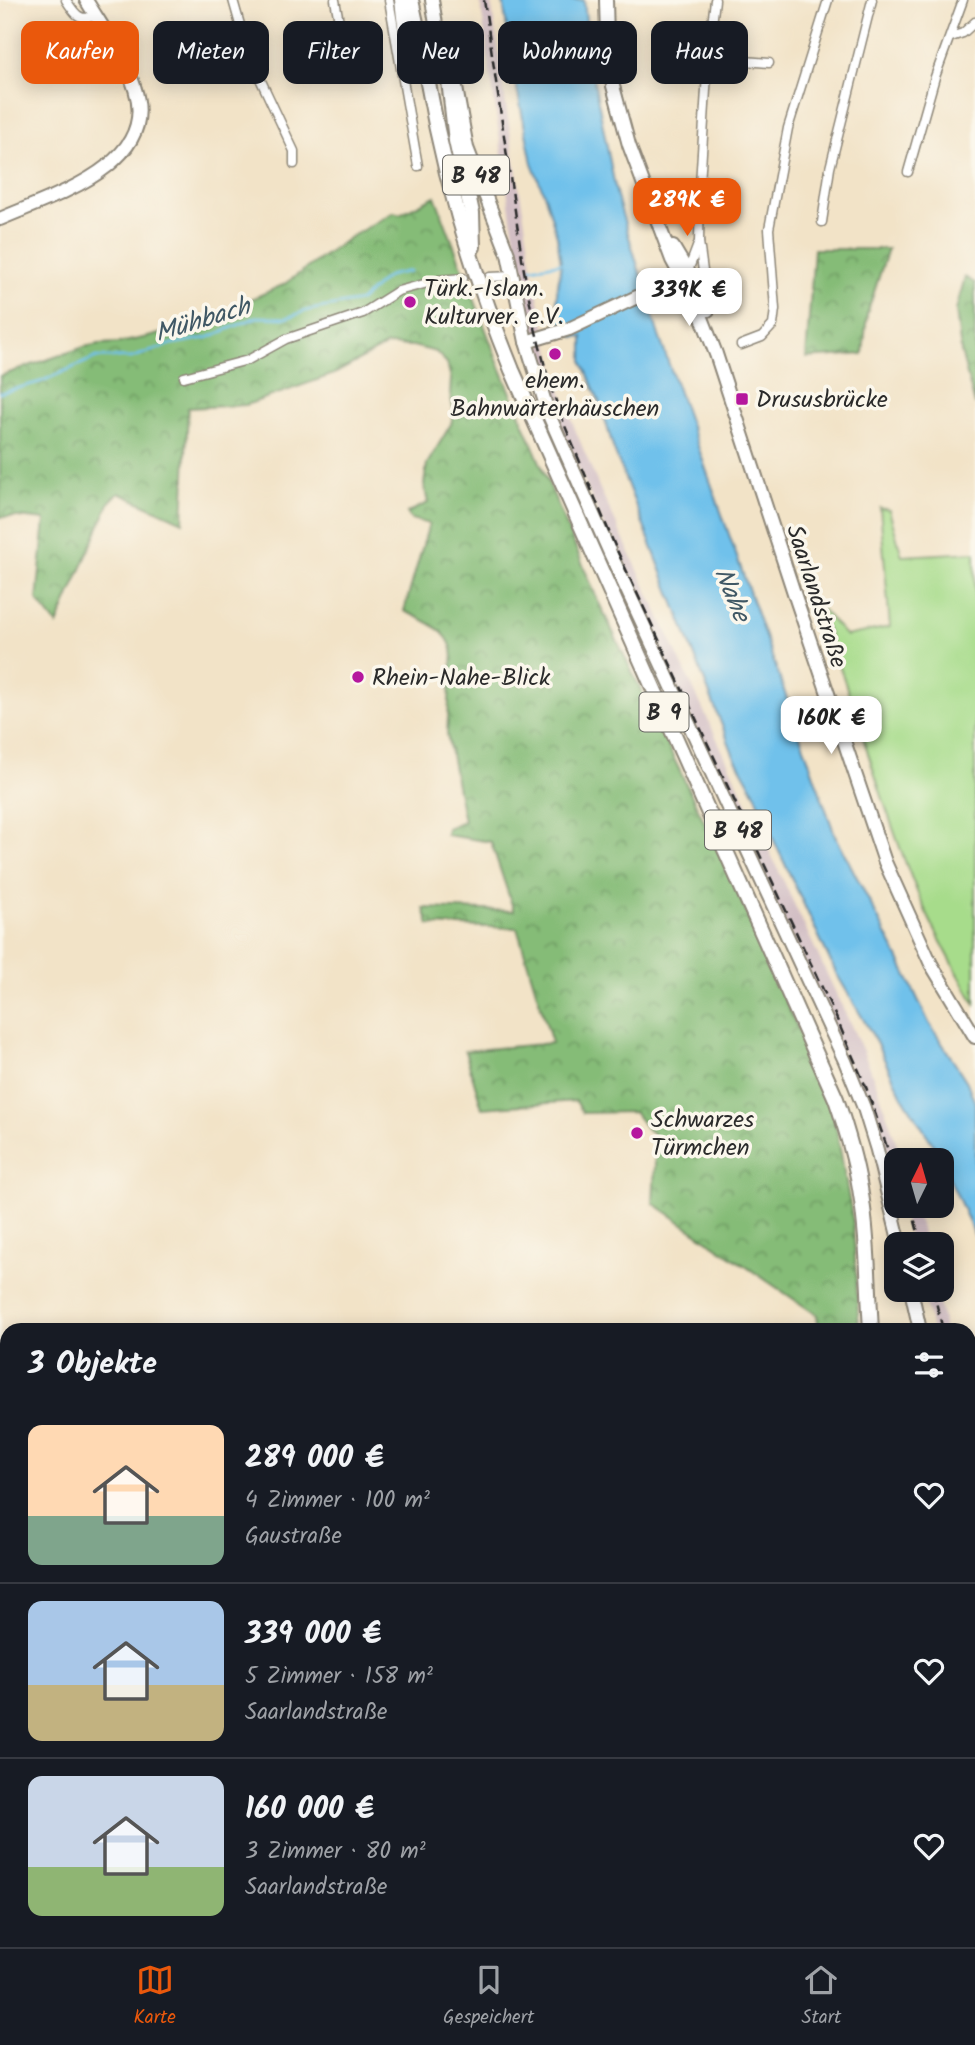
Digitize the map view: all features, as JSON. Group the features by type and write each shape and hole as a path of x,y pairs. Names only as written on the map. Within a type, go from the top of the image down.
{"highway":[{"name":"B 9","path":"411,0 416,21"},
{"name":"B 9","path":"420,0 423,21"},
{"name":"B 9","path":"428,84 446,172 474,266 528,411 836,1099 860,1188 871,1323"},
{"path":"449,84 456,141 472,213 474,266"}],"main road":[{"path":"0,219 98,173 121,154 133,138 139,116 136,91 127,70 86,0"},
{"path":"401,0 404,21"},
{"name":"B 48","path":"432,0 436,21"},
{"path":"606,0 613,86 629,145 657,223 684,274"},
{"name":"B 48","path":"455,84 467,148 508,254 526,342 549,415 845,1061 877,1150 897,1232"},
{"path":"657,223 676,251 684,274"},
{"path":"526,342 569,329 684,274"},
{"name":"Saarlandstraße","path":"684,274 708,312 716,354"},
{"name":"Saarlandstraße","path":"684,274 716,354 886,862 931,964 975,1037"},
{"path":"914,1302 918,1323"}],"street":[{"path":"66,0 81,18 96,16"},
{"path":"233,0 248,53 294,151 294,164"},
{"path":"335,0 339,21"},
{"path":"389,0 418,166"},
{"path":"712,21 715,0"},
{"path":"741,345 762,337 773,325 775,309 769,229 788,128 828,0"},
{"path":"822,222 830,168 872,0"},
{"path":"908,172 935,78 963,0"},
{"path":"951,37 963,33 975,22"},
{"path":"748,61 769,63"},
{"path":"706,84 699,244 708,312"},
{"path":"676,251 688,252 699,244"},
{"path":"684,274 699,244"},
{"path":"684,274 700,267 702,258"},
{"path":"490,277 513,276"},
{"path":"184,377 248,360 286,339 363,313 398,291 439,280 463,278"}],"shaded area":[{"path":"480,0 491,0 498,49 498,84 503,84 535,284 557,379 575,429 600,489 863,1051 898,1148 884,1148 884,1152 869,1110 613,548 562,429 532,331 511,218"},
{"path":"904,1218 918,1218 922,1232 908,1232"},
{"path":"925,1302 939,1302 943,1323 930,1323"}],"green space":[{"path":"435,196 500,367 598,601 728,871 833,1109 853,1222 859,1323 818,1323 817,1315 653,1203 653,1133 634,1112 583,1113 576,1101 482,1108 465,1051 552,1043 517,928 429,925 424,908 514,911 491,842 446,835 447,828 464,821 447,734 453,656 447,638 440,631 404,611 429,524 411,519 407,513 428,503 424,484 427,464 451,424 454,412 447,363 436,352 413,346 387,345 334,374 246,405 188,408 183,522 119,493 110,501 57,625 37,600 45,520 0,517 0,376 84,347 119,343 197,324 218,323 249,300 283,285 349,238 394,212 400,214"},
{"path":"814,249 888,249 867,314 863,354 806,358"},
{"path":"965,277 975,283 975,405 961,352 956,310"},
{"path":"880,508 889,510 902,556 975,552 975,1004 918,894 818,605 846,636 890,627"}],"water":[{"path":"503,0 584,0 586,21 506,21"},
{"name":"Nahe","path":"516,84 595,84 617,197 659,336 835,835 929,1023 967,1082 975,1103 975,1236 954,1188 954,1148 935,1148 902,1096 872,1034 836,973 769,830 756,795 734,756 614,450 602,409 583,362 583,336 574,337 557,323 561,263 557,236 532,163"}],"waterway":[{"name":"Mühbach","path":"531,268 562,263"},
{"name":"Mühbach","path":"0,393 40,382 97,357 131,358 172,344 207,338 257,317 286,318 309,310 360,301 388,276 410,271"}],"railway":[{"path":"484,0 523,265 549,382 615,546 835,1015 866,1087 887,1148"},
{"path":"914,1218 918,1232"},
{"path":"936,1302 941,1323"}],"place":[{"name":"Türk.-Islam. Kulturver. e.V.","path":"410,302"},
{"name":"ehem. Bahnwärterhäuschen","path":"555,354"},
{"name":"Drususbrücke","path":"742,399"},
{"name":"Rhein-Nahe-Blick","path":"358,677"},
{"name":"Schwarzes Türmchen","path":"637,1133"}]}
